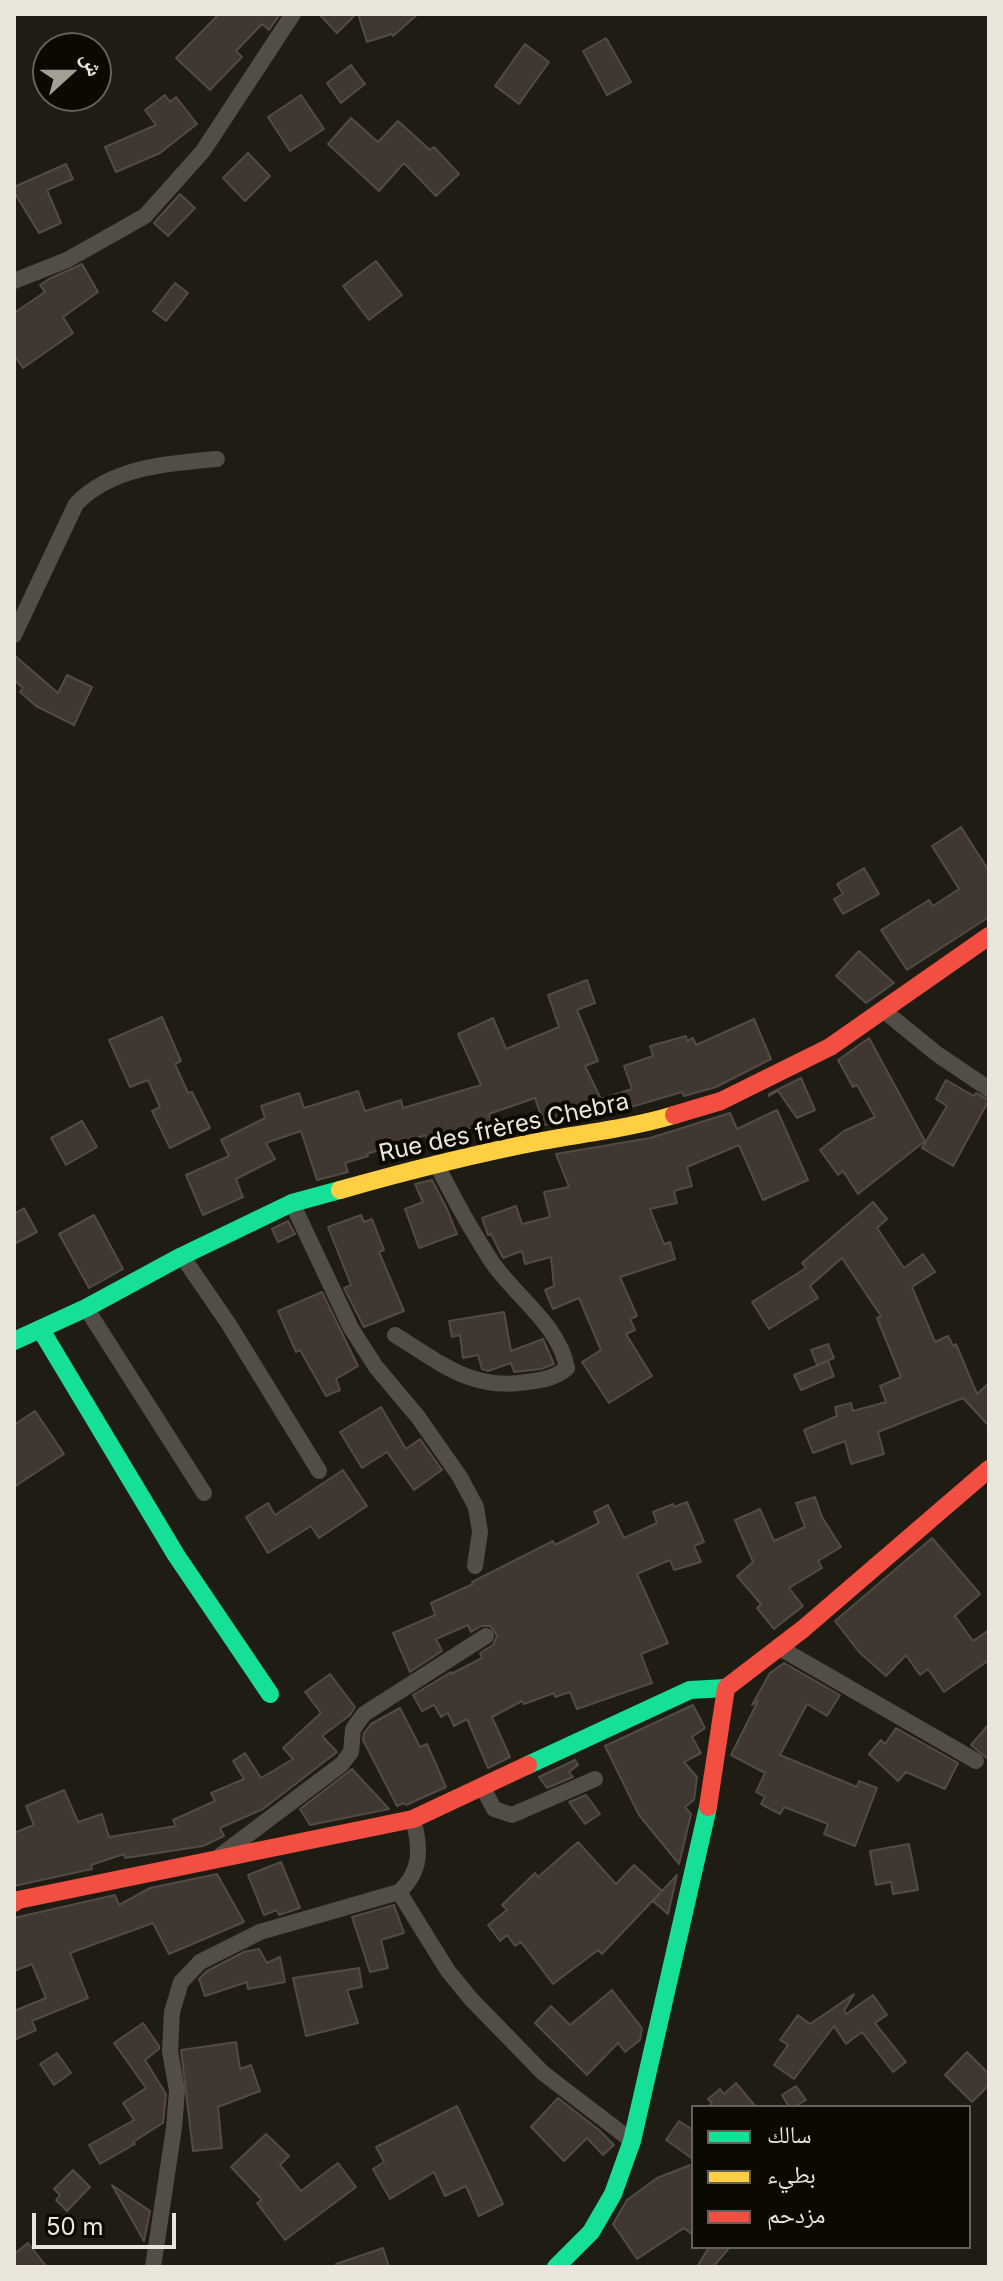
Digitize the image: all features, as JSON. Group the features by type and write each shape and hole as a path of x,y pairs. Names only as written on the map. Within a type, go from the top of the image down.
{"street":[{"path":"14,281 67,260 145,216 203,151 293,14"},
{"path":"14,635 76,504 88,491 115,476 176,463 217,459"},
{"name":"Rue des frères Chebra","path":"14,1341 86,1308 182,1256 292,1203 436,1163 647,1123 721,1101 830,1047 989,936"},
{"path":"883,1010 937,1054 989,1089"},
{"path":"395,1335 467,1378 503,1386 558,1376 567,1368 564,1351 551,1331 493,1263 454,1200 436,1163"},
{"path":"292,1203 351,1328 376,1367 444,1453 476,1507 480,1532 475,1566"},
{"path":"182,1256 228,1323 319,1471"},
{"path":"86,1308 204,1493"},
{"path":"41,1330 176,1555 270,1694"},
{"path":"14,1903 107,1880 164,1872 216,1858 413,1819 690,1690 726,1688 780,1648 989,1469"},
{"path":"216,1858 342,1764 351,1752 353,1729 364,1714 486,1636"},
{"path":"780,1648 976,1761"},
{"path":"556,2267 591,2232 613,2194 632,2141 708,1805 726,1688"},
{"path":"482,1786 494,1809 512,1815 595,1779"},
{"path":"153,2267 174,2128 177,2091 170,2051 172,2012 181,1982 200,1962 260,1932 399,1892 409,1883 419,1864 420,1843 413,1819"},
{"path":"399,1892 448,1971 471,1999 543,2073 632,2141"}],"building":[{"path":"219,14 280,14 269,30 262,24 236,51 242,57 210,90 176,58"},
{"path":"319,14 356,14 337,33"},
{"path":"358,14 418,14 393,36 367,42"},
{"path":"606,38 631,82 607,95 583,51"},
{"path":"525,44 549,62 519,104 495,86"},
{"path":"351,65 365,84 341,103 327,83"},
{"path":"165,95 170,102 176,97 197,124 160,153 116,172 105,147 156,125 145,110"},
{"path":"301,95 324,129 290,151 268,117"},
{"path":"351,118 378,142 398,121 430,150 434,147 459,174 436,196 404,163 379,191 328,144"},
{"path":"248,153 270,176 245,201 223,178"},
{"path":"66,164 73,179 47,190 61,223 39,233 14,187"},
{"path":"180,194 195,208 168,236 154,223"},
{"path":"376,261 402,295 369,320 343,286"},
{"path":"82,264 98,292 63,317 73,333 23,368 14,355 14,313 45,292 40,285"},
{"path":"175,283 188,293 166,321 153,311"},
{"path":"14,655 58,693 67,675 92,687 74,725 36,706 20,692 23,688 14,680"},
{"path":"961,827 989,871 989,917 907,970 881,930 929,900 933,906 959,889 932,846"},
{"path":"864,868 879,894 843,914 834,899 843,894 837,884"},
{"path":"859,951 894,983 866,1003 836,976"},
{"path":"587,980 595,1003 577,1010 598,1061 585,1066 601,1099 632,1089 624,1066 653,1056 650,1046 686,1036 687,1041 693,1038 696,1045 754,1019 771,1059 716,1087 684,1096 682,1092 600,1116 544,1125 535,1098 489,1114 492,1123 427,1139 426,1135 367,1154 345,1163 348,1172 317,1180 301,1131 266,1143 275,1159 236,1179 243,1197 203,1215 186,1175 229,1156 221,1140 265,1118 261,1106 299,1093 304,1108 358,1091 365,1111 401,1100 403,1108 481,1085 458,1034 493,1018 506,1049 559,1027 548,995"},
{"path":"162,1017 181,1061 175,1064 188,1093 192,1092 210,1128 170,1148 152,1111 160,1107 148,1080 130,1087 109,1040"},
{"path":"869,1038 925,1141 858,1194 843,1171 838,1175 820,1150 844,1131 875,1117 838,1060"},
{"path":"801,1078 815,1110 797,1118 778,1091 769,1094"},
{"path":"946,1080 974,1096 976,1093 989,1100 953,1166 922,1148 947,1106 936,1099"},
{"path":"777,1110 808,1180 763,1200 739,1145 687,1167 692,1186 674,1191 677,1203 650,1209 664,1244 670,1242 675,1259 620,1277 637,1316 630,1319 635,1330 626,1334 652,1376 609,1403 582,1362 601,1350 579,1298 553,1309 545,1290 554,1286 551,1257 525,1264 522,1251 503,1258 491,1234 488,1235 482,1218 516,1206 522,1224 550,1217 544,1192 569,1187 556,1154 650,1138 730,1113 737,1129"},
{"path":"82,1121 97,1147 66,1165 51,1138"},
{"path":"432,1180 457,1234 419,1248 405,1209 423,1202 415,1184"},
{"path":"873,1202 887,1219 877,1228 904,1268 923,1254 935,1272 912,1287 935,1342 948,1336 953,1346 956,1344 977,1394 989,1383 989,1426 963,1398 878,1432 884,1454 851,1464 845,1441 813,1453 804,1430 837,1416 835,1407 851,1403 853,1411 886,1402 880,1386 901,1377 877,1318 881,1316 842,1258 810,1286 818,1298 769,1329 752,1302 806,1268 802,1263"},
{"path":"24,1208 37,1232 14,1244 14,1214"},
{"path":"94,1215 123,1269 89,1288 59,1234"},
{"path":"361,1215 364,1222 372,1219 384,1250 379,1252 404,1311 364,1327 344,1288 351,1285 328,1227"},
{"path":"288,1221 295,1234 278,1242 272,1229"},
{"path":"322,1292 358,1366 336,1379 340,1390 326,1396 300,1350 296,1352 278,1311"},
{"path":"504,1312 511,1351 543,1339 554,1364 514,1372 511,1363 488,1371 482,1369 478,1355 463,1358 460,1335 452,1337 449,1321"},
{"path":"828,1344 834,1358 817,1365 811,1350"},
{"path":"828,1361 834,1376 801,1390 794,1375"},
{"path":"381,1407 406,1449 420,1439 442,1470 414,1490 387,1452 362,1468 340,1432"},
{"path":"35,1411 64,1454 14,1487 14,1425"},
{"path":"343,1470 367,1506 319,1538 311,1526 268,1553 246,1517 268,1503 275,1515"},
{"path":"815,1497 822,1517 841,1547 818,1561 822,1568 789,1588 803,1606 774,1629 757,1608 761,1604 737,1576 753,1562 735,1520 760,1509 774,1541 805,1527 796,1503"},
{"path":"687,1502 704,1542 694,1546 701,1562 674,1570 670,1560 637,1574 668,1643 641,1654 652,1683 577,1709 570,1692 555,1697 554,1693 524,1704 522,1701 492,1717 510,1757 488,1768 467,1719 454,1726 448,1713 441,1717 434,1705 422,1711 413,1695 482,1658 480,1653 493,1645 497,1636 490,1626 481,1626 471,1632 468,1625 436,1639 442,1651 410,1672 393,1633 435,1615 431,1603 553,1541 555,1545 599,1523 594,1512 608,1505 624,1538 657,1523 653,1512"},
{"path":"932,1538 980,1594 955,1616 973,1641 989,1630 989,1660 944,1692 928,1669 920,1675 906,1655 886,1676 859,1652 835,1621"},
{"path":"784,1663 840,1695 827,1716 807,1704 780,1755 857,1787 859,1781 877,1788 855,1846 824,1834 828,1824 784,1807 780,1814 761,1804 765,1797 756,1792 765,1773 731,1755 758,1701 752,1705 770,1673"},
{"path":"330,1674 355,1707 350,1715 322,1736 337,1752 263,1809 220,1828 224,1836 203,1846 125,1858 124,1854 91,1865 92,1869 14,1886 14,1833 34,1825 26,1806 64,1790 78,1822 102,1814 109,1837 176,1826 173,1820 215,1801 211,1793 244,1779 233,1761 245,1753 261,1778 293,1759 283,1748 321,1713 305,1692"},
{"path":"693,1705 705,1728 692,1737 701,1753 684,1762 697,1777 694,1800 685,1807 691,1814 679,1864 639,1815 605,1746"},
{"path":"400,1708 420,1747 427,1744 446,1787 397,1806 363,1740 371,1724"},
{"path":"989,1724 989,1760 971,1745"},
{"path":"896,1728 958,1763 945,1789 906,1772 898,1781 869,1754 881,1740 885,1744"},
{"path":"575,1760 578,1765 569,1772 573,1777 547,1788 539,1777"},
{"path":"352,1769 389,1809 310,1825 300,1809"},
{"path":"586,1795 600,1814 585,1824 569,1802"},
{"path":"578,1842 616,1884 634,1865 662,1891 677,1875 668,1914 653,1901 660,1893 602,1954 598,1950 553,1984 521,1942 515,1946 507,1935 500,1941 488,1925 507,1910 502,1905 535,1873 538,1877"},
{"path":"909,1844 918,1890 893,1894 891,1882 876,1885 870,1851"},
{"path":"281,1862 300,1908 279,1915 277,1910 264,1915 248,1875"},
{"path":"217,1874 244,1922 169,1954 153,1923 70,1953 88,1998 32,2021 36,2030 14,2040 14,2011 46,1998 32,1964 14,1971 14,1918 115,1895 119,1905 150,1888"},
{"path":"394,1905 404,1933 381,1940 388,1968 370,1972 352,1917"},
{"path":"259,1949 267,1963 280,1957 285,1982 248,1989 247,1982 205,1996 199,1979 207,1971 244,1952"},
{"path":"359,1968 362,1987 347,1990 358,2023 306,2036 293,1978"},
{"path":"612,1990 642,2028 640,2040 625,2052 618,2043 587,2075 535,2023 551,2006 570,2025"},
{"path":"854,1994 844,2011 846,2014 873,1995 887,2015 875,2023 906,2062 893,2072 862,2032 846,2044 834,2026 794,2079 774,2065 788,2045 780,2040 798,2015 810,2024"},
{"path":"143,2023 159,2046 145,2060 166,2094 163,2123 100,2164 89,2145 134,2120 123,2103 146,2088 114,2043"},
{"path":"236,2042 240,2069 251,2065 260,2091 218,2107 222,2148 193,2151 181,2050"},
{"path":"967,2052 989,2074 989,2085 972,2102 945,2075"},
{"path":"57,2053 71,2073 54,2085 40,2064"},
{"path":"736,2083 754,2105 710,2105 712,2103 708,2099 720,2089 724,2094"},
{"path":"796,2086 806,2100 797,2105 788,2105 782,2095"},
{"path":"558,2098 614,2145 603,2155 587,2138 564,2161 531,2127"},
{"path":"457,2106 503,2204 479,2216 466,2186 445,2196 434,2172 390,2199 373,2169 384,2162 376,2147"},
{"path":"679,2121 691,2129 691,2158 666,2140"},
{"path":"266,2134 289,2156 280,2165 301,2191 338,2163 356,2187 285,2240 257,2203 262,2200 231,2167"},
{"path":"691,2165 691,2233 684,2228 637,2259 613,2224 627,2200 657,2178"},
{"path":"73,2170 90,2187 67,2211 56,2200 60,2195 54,2189"},
{"path":"112,2185 150,2211 144,2241"},
{"path":"28,2243 47,2267 14,2267 14,2254"},
{"path":"383,2248 389,2267 337,2267 336,2264"},
{"path":"708,2249 728,2249 713,2267 697,2267"}],"traffic: fast":[{"path":"14,1341 86,1308 182,1256 292,1203 340,1190"},
{"path":"41,1330 176,1555 270,1694"},
{"path":"528,1765 690,1690 726,1688"},
{"path":"556,2267 591,2232 613,2194 632,2141 708,1807"}],"traffic: slow":[{"path":"340,1190 491,1151 674,1115"}],"traffic: jam":[{"path":"674,1115 721,1101 830,1047 989,936"},
{"path":"708,1807 726,1688 803,1629 989,1469"},
{"path":"14,1903 413,1819 528,1765"}]}
